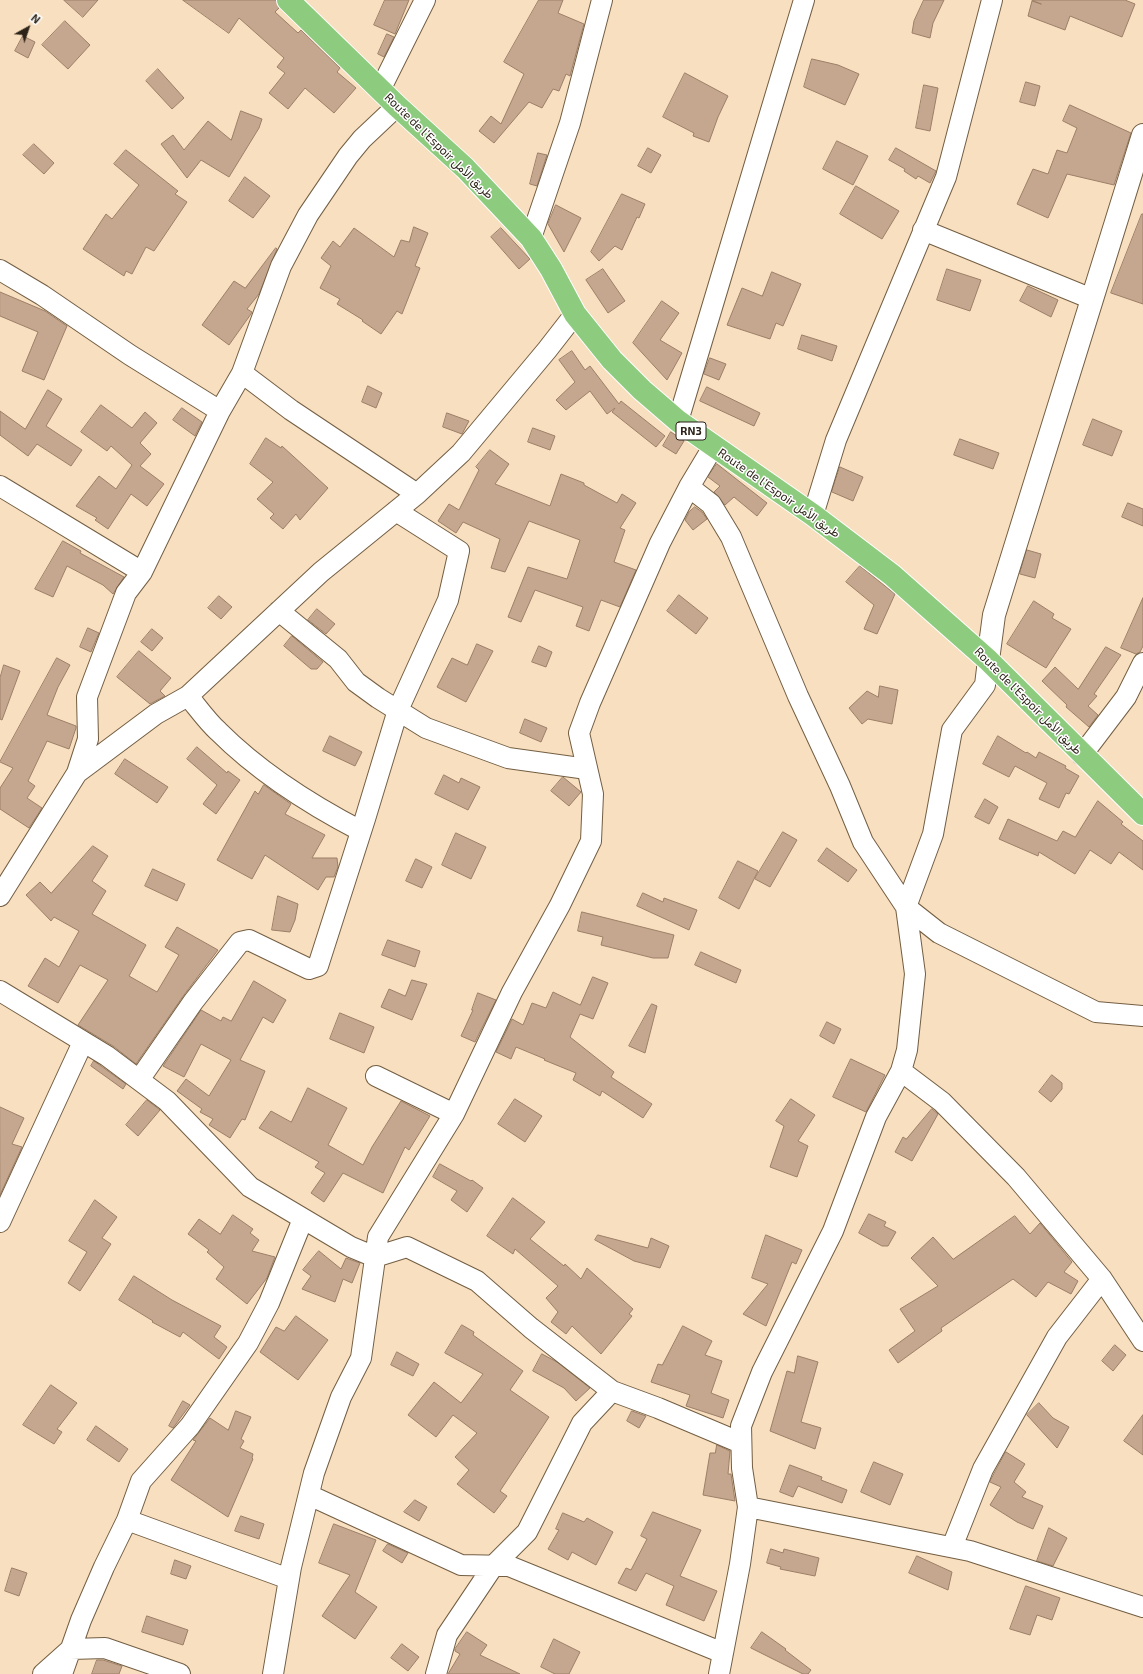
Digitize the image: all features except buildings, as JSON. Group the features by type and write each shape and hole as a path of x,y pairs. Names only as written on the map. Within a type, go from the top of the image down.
{"highway":[{"name":"Route de l’Espoir طريق الأمل","path":"288,0 380,90 465,168 531,238 551,270 575,314 612,360 642,390 678,421 713,447 813,515 892,575 988,660 1143,814"}],"main road":[{"path":"988,660 994,615 1143,135"}],"street":[{"path":"380,90 425,0"},
{"path":"531,238 570,123 602,0"},
{"path":"678,421 804,0"},
{"path":"813,515 836,440 946,176 992,0"},
{"path":"0,896 77,773 88,739 87,697 126,593 142,572 220,411 242,373 281,266 308,215 348,156 362,139 397,106"},
{"path":"923,230 1092,299"},
{"path":"0,270 42,295 130,355 220,411"},
{"path":"77,773 156,714 188,696 321,572 417,494 461,453 575,314"},
{"path":"242,373 291,410 417,494"},
{"path":"273,1674 289,1579 314,1473 341,1397 361,1358 378,1237 454,1114 512,992 560,905 591,841 593,794 579,733 590,703 660,543 689,487 713,447"},
{"path":"0,486 142,572"},
{"path":"689,487 711,504 731,537 795,689 864,842 906,907 939,933 1096,1012 1143,1016"},
{"path":"139,1080 193,1002 240,942 249,940 309,969 318,966 398,710 448,600 459,551 396,511"},
{"path":"280,611 338,659 356,682 426,728 508,758 587,768"},
{"path":"309,1495 461,1565 509,1566 722,1667 748,1508 742,1468 741,1426 762,1372 833,1232 876,1117 901,1071 907,1050 915,974 906,907 933,834 952,730 985,685 988,660"},
{"path":"1082,755 1126,697 1143,663"},
{"path":"188,696 218,731 266,774 322,811 361,831"},
{"path":"0,991 107,1056 167,1101 250,1187 351,1247 375,1257 407,1247 478,1281 531,1328 612,1391 658,1408 741,1443"},
{"path":"0,1222 83,1042"},
{"path":"901,1071 942,1102 1016,1177 1102,1279 1143,1341"},
{"path":"376,1076 454,1114"},
{"path":"62,1674 104,1567 127,1520 141,1481 190,1426 248,1343 269,1303 303,1219"},
{"path":"952,1547 983,1469 1053,1344 1102,1279"},
{"path":"436,1674 447,1635 494,1566 527,1532 582,1423 612,1391"},
{"path":"748,1508 970,1551 1143,1607"},
{"path":"127,1520 289,1579"},
{"path":"42,1674 71,1649 105,1648 180,1674"}]}
